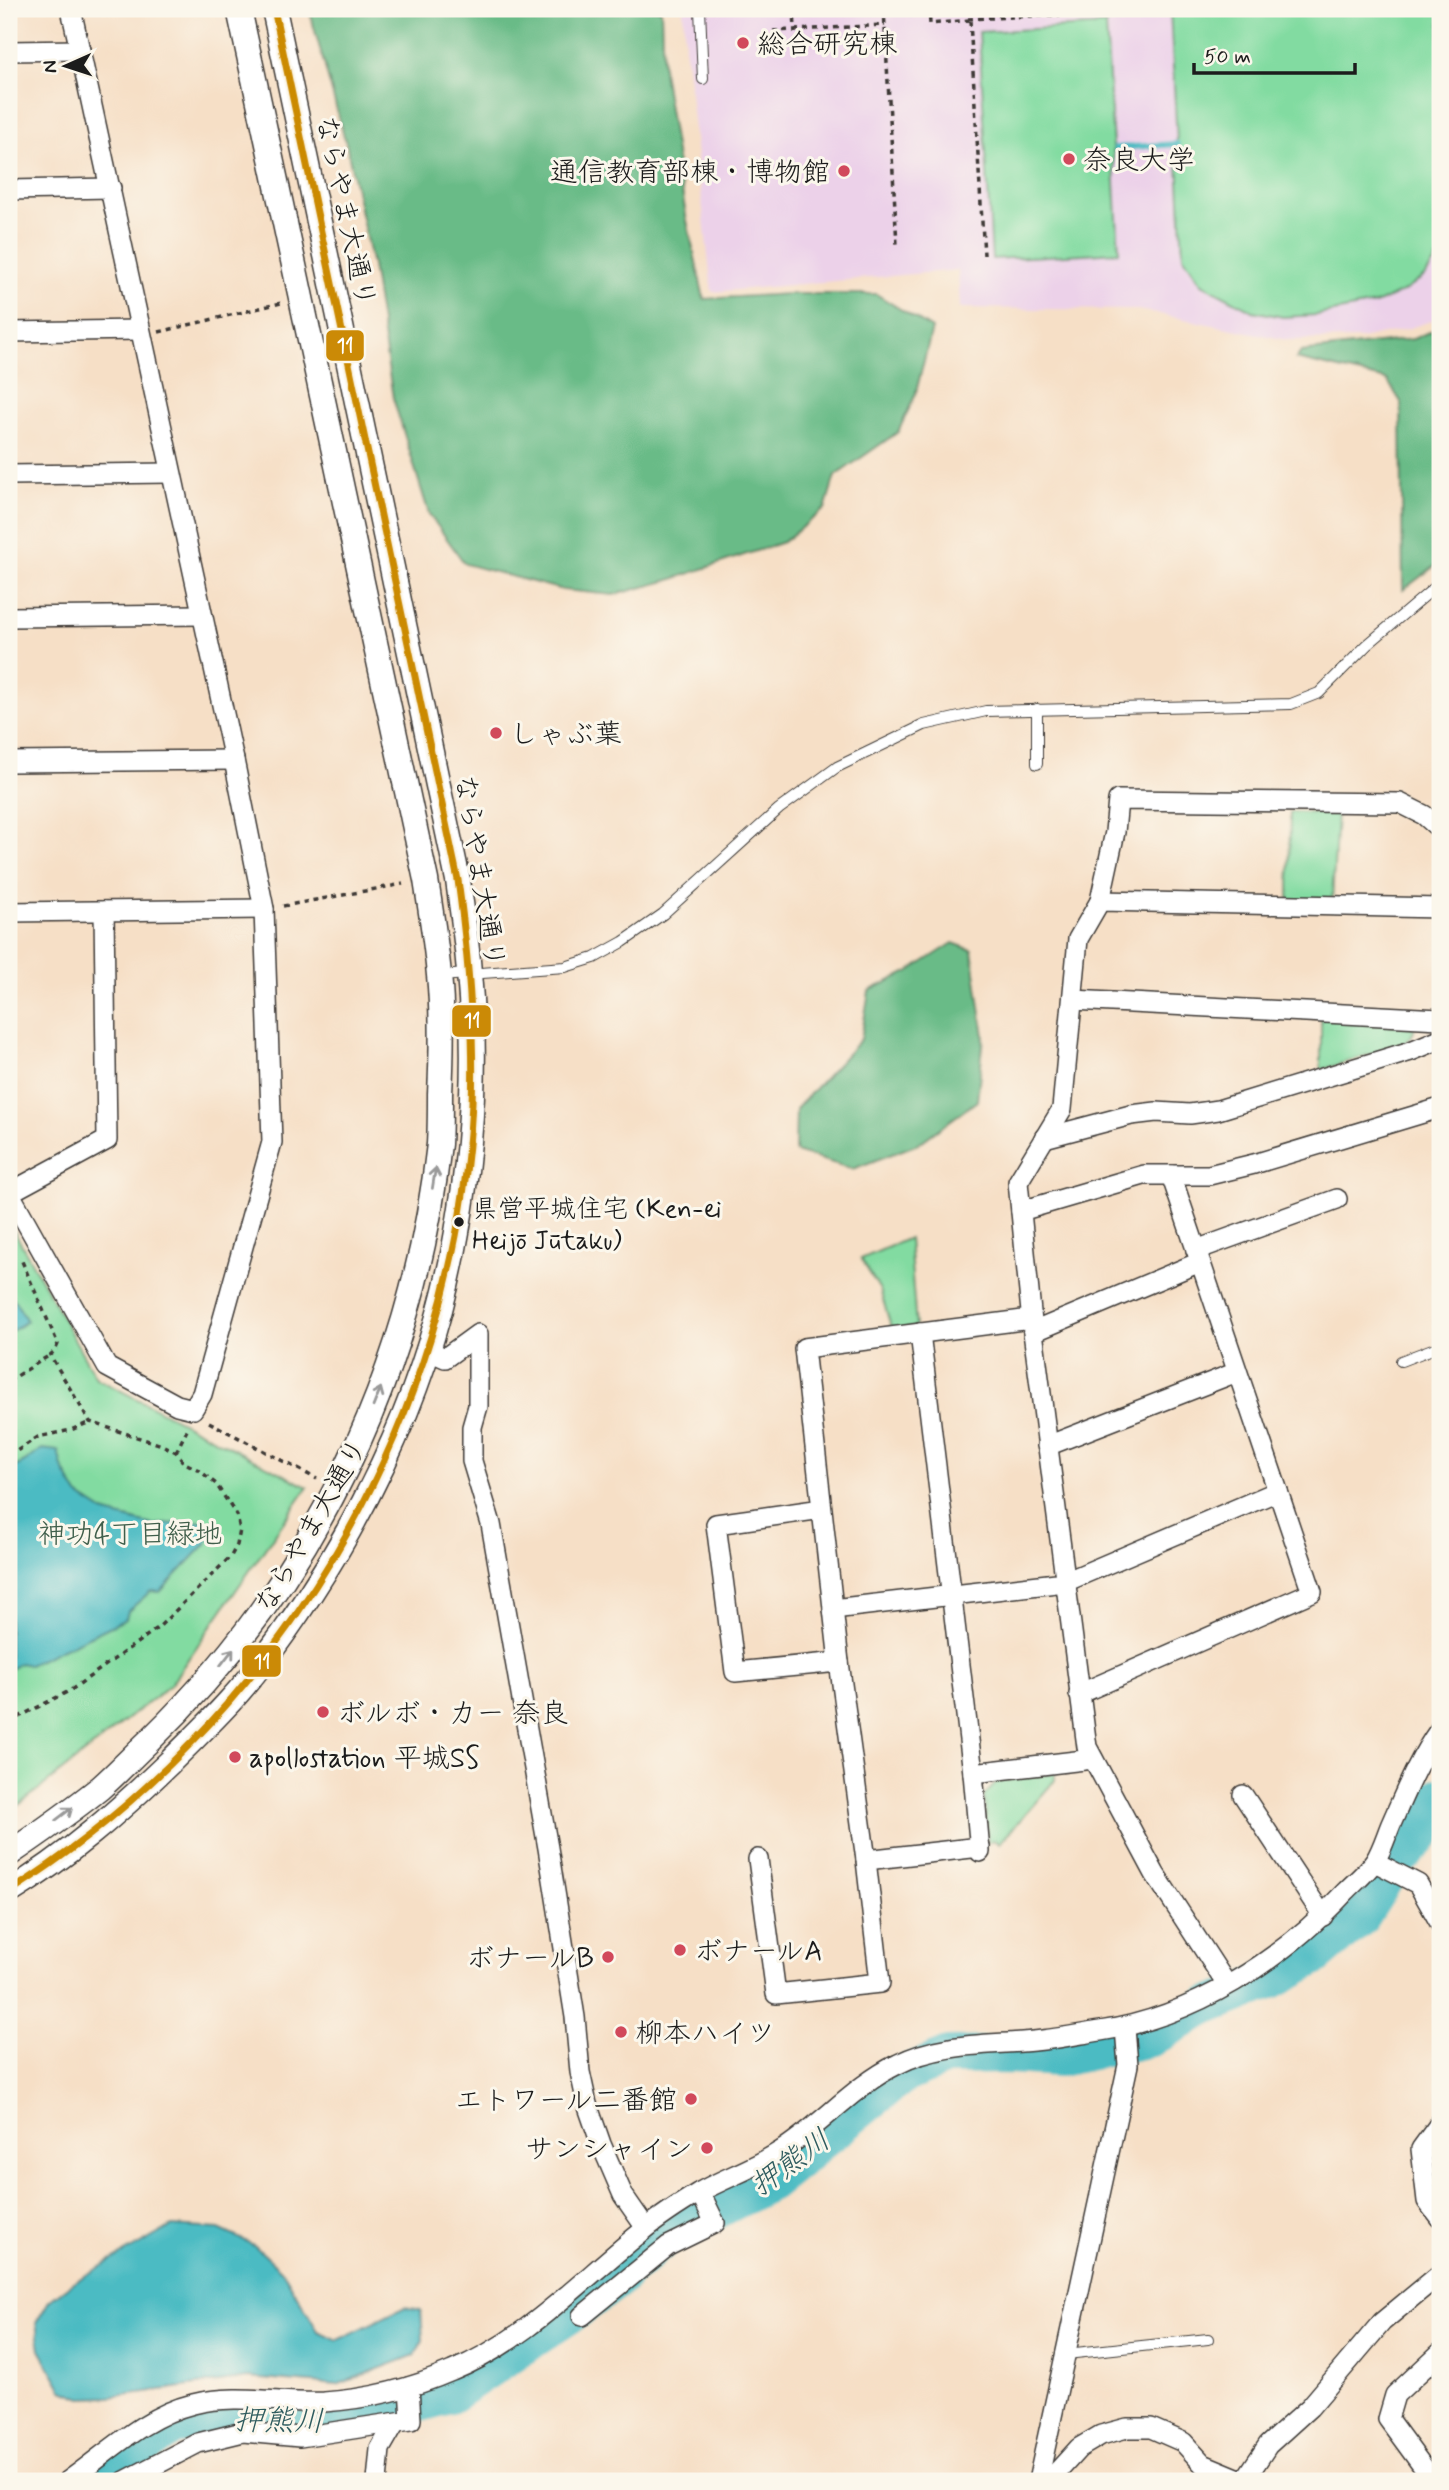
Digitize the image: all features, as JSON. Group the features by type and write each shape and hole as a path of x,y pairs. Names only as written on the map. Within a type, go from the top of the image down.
{"street":[{"path":"71,9 264,909 272,1142 202,1394 193,1409 177,1405 107,1367 9,1193 107,1140 103,911"},
{"name":"ならやま大通り","path":"9,1854 101,1787 186,1705 221,1665 291,1570 336,1490 391,1364 423,1244 439,1143 442,1032 439,976 426,880 239,9"},
{"name":"ならやま大通り","path":"9,1892 49,1867 123,1808 213,1719 253,1674 316,1585 371,1490 410,1400 427,1350 454,1247 465,1180 472,1083 469,973 458,880 274,9"},
{"path":"9,51 80,50"},
{"path":"9,190 111,188"},
{"path":"9,332 140,330"},
{"path":"9,475 171,473"},
{"path":"9,617 202,615"},
{"path":"9,762 234,760"},
{"path":"1227,1985 1155,1874 1087,1747 1032,1325 1018,1182 1062,1109 1078,939 1100,901 1115,832 1118,800 1400,803 1424,815 1440,829"},
{"path":"1100,901 1440,908"},
{"path":"9,912 264,909"},
{"path":"1073,1000 1440,1019"},
{"path":"1044,1138 1131,1115 1156,1112 1189,1114 1218,1110 1411,1051 1440,1039"},
{"path":"1021,1211 1144,1175 1209,1175 1254,1164 1440,1108"},
{"path":"1079,1694 1312,1592 1171,1175"},
{"path":"758,1859 776,1994 880,1983 839,1662 804,1348 920,1333 1032,1325 1337,1199"},
{"path":"866,1860 980,1850 953,1594 920,1333"},
{"path":"427,1350 445,1358 478,1334 478,1406 472,1427 472,1461 491,1524 548,1849 575,2017 580,2072 587,2104 601,2144 623,2195 646,2228"},
{"path":"1047,1446 1237,1372"},
{"path":"833,1609 1065,1582 1278,1491"},
{"path":"822,1509 716,1524 735,1672 839,1662"},
{"path":"68,2481 132,2432 163,2415 194,2404 253,2398 325,2402 409,2387 454,2371 496,2350 575,2289 646,2228 700,2192 780,2152 864,2085 899,2063 943,2050 1044,2040 1125,2028 1164,2015 1227,1985 1282,1950 1323,1916 1374,1861 1422,1754 1440,1729"},
{"path":"973,1773 1093,1759"},
{"path":"1243,1795 1323,1916"},
{"path":"1374,1861 1418,1884 1440,1923"},
{"path":"1038,2481 1128,2065 1125,2028"},
{"path":"1440,2123 1421,2149 1427,2201 1440,2218"},
{"path":"582,2316 668,2246 715,2223 700,2192"},
{"path":"1049,2481 1079,2448 1101,2435 1127,2428 1151,2428 1183,2442 1203,2464 1244,2480 1268,2445 1310,2407 1382,2322 1440,2274"},
{"path":"1440,2353 1395,2395 1388,2419 1432,2479 1440,2476"},
{"path":"125,2481 198,2443 243,2432 300,2437 411,2420 409,2387"},
{"path":"377,2481 380,2449 395,2423"}],"lane":[{"path":"700,9 703,79"},
{"path":"439,976 565,967 594,958 663,915 779,809 837,767 924,725 986,711 1291,704 1319,693 1367,645 1440,583"},
{"path":"1037,709 1037,764"},
{"path":"1401,1361 1440,1346"},
{"path":"1066,2354 1208,2339"}],"path":[{"path":"794,9 796,58"},
{"path":"884,9 897,245"},
{"path":"929,9 930,23 1169,10"},
{"path":"967,9 984,255"},
{"path":"772,31 885,25"},
{"path":"140,330 153,333 282,303"},
{"path":"264,909 409,883"},
{"path":"9,1381 50,1355 58,1344 18,1252"},
{"path":"50,1355 90,1422"},
{"path":"206,1420 321,1481"},
{"path":"9,1456 38,1437 71,1430 90,1422 162,1445 176,1452 183,1462 199,1470 216,1484 233,1509 240,1530 231,1556 159,1627 71,1690 9,1721"},
{"path":"176,1452 190,1424"}],"shaded area":[{"name":"奈良大学","path":"683,9 1440,9 1440,318 1407,329 1360,339 1287,340 1139,310 960,308 958,270 712,292"}],"green space":[{"path":"309,9 661,9 663,71 686,216 704,299 788,294 876,294 932,329 915,396 898,432 835,476 825,509 783,542 673,579 614,595 563,590 465,564 429,514 393,398 372,266 347,147"},
{"path":"1170,9 1440,9 1440,254 1426,275 1403,292 1375,304 1317,315 1283,317 1253,311 1202,284 1183,256"},
{"path":"1106,25 1119,252 992,259 979,32"},
{"path":"1440,327 1440,562 1403,590 1401,402 1387,380 1296,359 1301,352 1413,339"},
{"path":"1290,812 1337,814 1332,901 1289,901"},
{"path":"953,943 972,950 984,1036 977,1101 918,1144 853,1169 795,1152 796,1109 861,1039 869,991 908,972"},
{"path":"1321,1016 1414,1027 1414,1030 1403,1044 1321,1070"},
{"name":"神功4丁目緑地","path":"9,1222 96,1378 308,1487 170,1685 9,1813"},
{"path":"909,1238 916,1327 892,1330 880,1290 861,1259"},
{"path":"1055,1773 1055,1780 1000,1843 993,1840 988,1844 984,1796 997,1782"}],"water":[{"path":"9,1291 27,1321 9,1333"},
{"path":"42,1449 58,1451 62,1467 78,1495 106,1513 153,1525 206,1521 212,1534 206,1544 160,1592 151,1591 128,1611 126,1619 29,1665 20,1663 9,1670 9,1470"},
{"path":"172,2226 219,2229 254,2245 283,2272 318,2331 338,2340 405,2307 421,2310 423,2340 415,2355 337,2385 248,2378 110,2397 82,2398 63,2390 40,2350 36,2323 49,2301 74,2282"}],"waterway":[{"path":"1116,148 1177,144"},
{"name":"押熊川","path":"99,2481 174,2426 242,2416 306,2423 362,2419 450,2395 574,2312 617,2280 668,2235 771,2182 903,2075 948,2056 1060,2058 1151,2038 1205,2007 1270,1981 1316,1956 1361,1917 1393,1866 1423,1834 1440,1796"}],"transit line":[{"name":"11","path":"9,1892 106,1822 193,1741 270,1651 336,1553 390,1448 431,1337 459,1222 473,1075 470,991 458,880 274,9"}],"place":[{"name":"総合研究棟","path":"743,43"},
{"name":"奈良大学","path":"1069,159"},
{"name":"通信教育部棟・博物館","path":"844,171"},
{"name":"しゃぶ葉","path":"496,733"},
{"name":"県営平城住宅 (Ken-ei Heijō Jūtaku)","path":"459,1222"},
{"name":"ボルボ・カー 奈良","path":"323,1712"},
{"name":"apollostation 平城SS","path":"235,1757"},
{"name":"ボナールA","path":"680,1950"},
{"name":"ボナールB","path":"608,1957"},
{"name":"柳本ハイツ","path":"621,2032"},
{"name":"エトワール二番館","path":"691,2099"},
{"name":"サンシャイン","path":"707,2148"}]}
